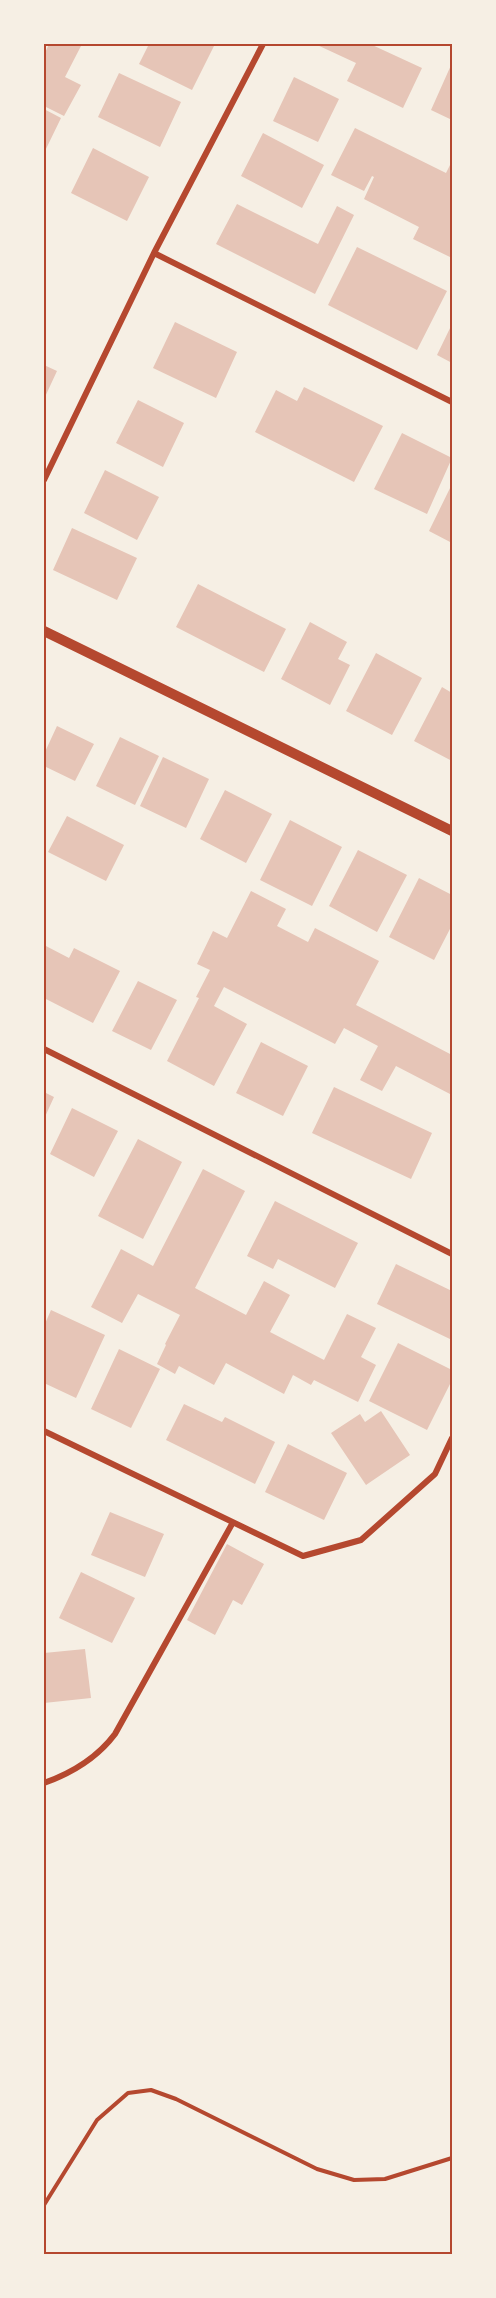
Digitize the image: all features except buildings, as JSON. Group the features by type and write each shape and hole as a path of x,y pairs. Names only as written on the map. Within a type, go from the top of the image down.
{"street":[{"path":"44,480 154,253 263,44"},
{"path":"154,253 453,402"},
{"path":"44,631 453,831"},
{"path":"44,1049 453,1254"},
{"path":"44,1431 303,1557 361,1540 435,1474 453,1438"},
{"path":"44,1783 90,1761 116,1734 232,1524"}],"path":[{"path":"44,2205 97,2120 128,2093 152,2090 176,2099 317,2169 354,2180 385,2179 453,2158"}]}
